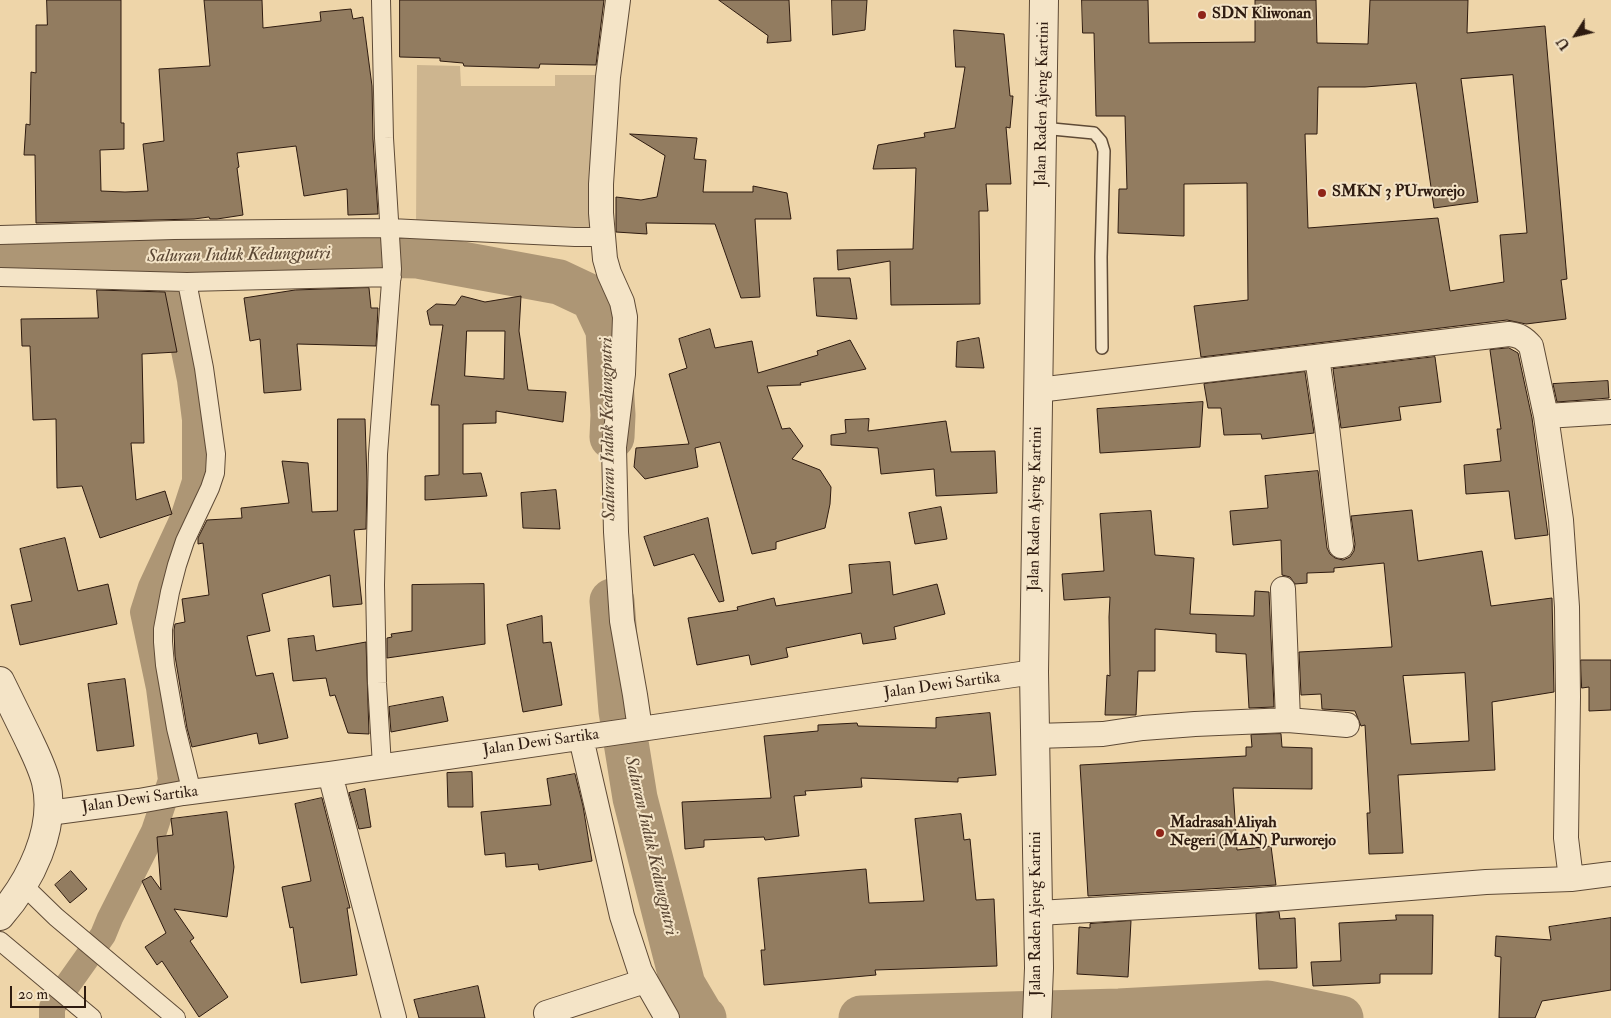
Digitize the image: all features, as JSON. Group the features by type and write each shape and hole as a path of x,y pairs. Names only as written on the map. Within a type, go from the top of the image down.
{"street":[{"path":"382,0 384,138 392,273 378,454 375,585 377,683 382,766"},
{"path":"618,0 608,77 601,184 605,259 622,302 625,317 623,374 614,447 616,532 622,620 639,729"},
{"name":"Jalan Raden Ajeng Kartini","path":"1037,1018 1039,968 1034,672 1044,0"},
{"path":"0,235 174,230 391,232 575,238 603,237"},
{"path":"0,277 186,282 392,273"},
{"path":"186,282 204,368 216,454 215,473 185,541 177,565 164,629 165,665 187,793"},
{"path":"1038,390 1509,334 1517,334 1524,339 1530,346 1546,416 1561,520 1567,607 1566,838 1570,879"},
{"path":"1317,357 1341,546"},
{"path":"1546,416 1611,412"},
{"path":"1283,589 1288,720"},
{"name":"Jalan Dewi Sartika","path":"49,812 330,774 1034,672"},
{"path":"0,681 37,757 46,783 49,812 36,858 23,885 0,916"},
{"path":"1035,736 1103,734 1143,728 1194,724 1288,720 1347,725"},
{"path":"587,737 622,916 640,971 667,1018"},
{"path":"330,774 394,1018"},
{"path":"1038,913 1247,901 1486,882 1570,879 1611,874"},
{"path":"23,885 56,917 176,1018"},
{"path":"0,941 92,1018"},
{"path":"546,1013 645,981"}],"lane":[{"path":"1042,128 1094,133 1101,141 1104,151 1101,256 1102,348"}],"shaded area":[{"path":"417,65 460,66 461,86 555,86 555,75 609,75 603,237 416,229"}],"building":[{"path":"47,0 121,0 121,123 124,123 124,149 100,150 101,191 125,192 148,191 143,144 164,141 159,69 210,66 204,0 262,0 263,28 321,21 320,12 351,9 353,19 363,17 372,86 378,214 348,215 347,189 304,196 296,146 237,153 243,215 217,219 210,219 209,217 36,223 35,155 24,155 26,124 30,125 31,72 36,73 36,25 47,25"},
{"path":"400,0 604,0 596,65 540,64 539,68 464,66 463,63 440,61 440,58 400,57"},
{"path":"719,0 789,0 791,41 767,43 768,36"},
{"path":"832,0 867,0 865,30 833,35"},
{"path":"1082,0 1148,0 1149,43 1255,42 1255,0 1316,0 1317,43 1368,44 1370,0 1468,0 1467,33 1545,26 1567,279 1561,280 1566,319 1526,324 1507,320 1201,357 1194,306 1248,300 1247,183 1184,184 1184,236 1118,233 1119,189 1127,189 1125,116 1096,116 1094,33 1083,33","holes":["1513,75 1527,233 1500,235 1504,282 1450,291 1438,218 1308,228 1305,134 1317,134 1318,87 1365,87 1416,83 1434,208 1478,202 1461,79"]},
{"path":"954,30 1004,34 1010,96 1013,96 1010,128 1006,127 1011,184 986,184 988,211 979,211 980,304 891,305 890,261 838,270 837,250 913,249 916,168 873,169 878,145 925,137 924,133 955,128 965,67 956,67"},
{"path":"630,134 697,138 694,159 706,160 703,192 753,192 753,186 787,193 791,219 755,219 760,297 741,298 715,224 646,223 647,234 616,232 616,197 641,200 657,197 665,156"},
{"path":"814,278 850,278 857,319 817,316"},
{"path":"369,288 371,308 378,308 376,346 297,344 301,390 264,393 260,339 250,341 244,298 295,290"},
{"path":"97,290 165,292 177,352 142,354 144,443 131,443 136,500 165,491 172,514 100,538 82,486 57,488 56,419 33,420 30,346 22,346 21,319 98,318"},
{"path":"462,296 485,302 521,296 519,331 528,390 566,392 563,422 496,411 496,423 463,424 463,474 481,473 487,496 425,500 425,476 439,475 439,405 431,405 443,325 430,325 427,311 436,304 455,305","holes":["467,331 505,331 504,379 465,376"]},
{"path":"710,329 715,348 752,341 758,373 818,355 817,351 850,340 866,369 800,383 801,385 767,386 782,429 790,428 803,446 792,459 820,470 831,487 825,528 776,542 776,549 752,554 720,442 695,448 698,467 645,479 634,467 636,448 689,444 669,374 687,368 679,339"},
{"path":"979,338 984,368 956,367 957,342"},
{"path":"1509,348 1518,353 1532,418 1548,535 1515,539 1509,491 1466,494 1464,465 1501,461 1497,429 1501,429 1490,350"},
{"path":"1435,357 1441,402 1399,407 1401,420 1341,428 1333,369"},
{"path":"1305,372 1314,433 1262,439 1261,434 1224,435 1221,408 1208,408 1204,384"},
{"path":"1608,381 1609,398 1557,402 1553,384"},
{"path":"1203,402 1200,447 1100,453 1097,409"},
{"path":"338,419 365,419 366,529 354,530 362,604 333,607 330,575 262,594 270,631 247,636 256,676 273,673 288,738 259,744 257,733 192,747 175,656 174,630 175,624 185,622 182,599 209,595 203,543 198,544 198,538 207,520 242,518 241,508 289,503 282,461 308,463 312,512 337,511"},
{"path":"869,419 868,431 946,421 951,452 995,451 997,493 936,496 934,469 881,474 878,448 831,445 831,435 846,433 845,420"},
{"path":"1318,471 1327,548 1335,558 1343,560 1350,557 1354,551 1355,544 1351,516 1412,510 1418,561 1482,551 1491,606 1552,598 1554,692 1492,702 1495,770 1398,775 1403,853 1369,854 1367,813 1370,813 1365,725 1361,726 1355,711 1322,709 1321,694 1301,695 1299,652 1392,647 1384,563 1334,568 1334,572 1307,573 1307,583 1295,584 1290,577 1282,575 1281,540 1233,545 1230,511 1268,508 1265,476","holes":["1465,673 1469,741 1411,744 1403,676"]},
{"path":"556,490 560,529 523,528 521,493"},
{"path":"941,507 947,539 915,544 909,513"},
{"path":"1151,511 1155,555 1194,558 1190,614 1254,616 1255,591 1269,592 1274,707 1249,708 1246,654 1216,652 1216,634 1155,629 1155,671 1138,671 1136,715 1105,715 1107,675 1110,676 1110,597 1064,600 1062,574 1104,571 1100,514"},
{"path":"708,518 724,601 719,602 694,554 654,566 644,537"},
{"path":"65,538 78,591 108,584 117,624 20,645 11,605 32,601 20,549"},
{"path":"890,562 893,595 937,584 945,614 894,627 896,639 863,644 861,633 786,648 788,657 751,665 749,655 697,665 688,618 738,610 737,607 774,598 776,606 852,593 849,565"},
{"path":"484,584 485,644 387,658 387,638 392,637 391,634 412,631 412,585"},
{"path":"542,616 543,643 551,642 562,705 523,712 507,625"},
{"path":"314,636 316,651 366,642 369,734 348,733 335,695 330,696 326,678 293,681 288,639"},
{"path":"1581,660 1611,660 1611,710 1589,711 1589,687 1582,688"},
{"path":"125,679 134,746 97,751 88,684"},
{"path":"443,697 448,721 391,732 389,707"},
{"path":"990,713 996,775 958,778 958,782 861,778 862,787 805,791 806,795 794,796 799,836 765,840 764,837 704,840 704,847 685,849 682,802 771,798 764,736 818,731 818,725 857,723 858,726 936,728 936,718"},
{"name":"Madrasah Aliyah Negeri (MAN) Purworejo","path":"1281,734 1282,747 1312,748 1312,789 1233,788 1237,850 1271,846 1276,885 1088,896 1080,765 1246,756 1246,747 1252,747 1251,735"},
{"path":"472,772 473,807 448,807 447,773"},
{"path":"575,774 583,806 592,861 539,870 538,864 506,867 505,853 485,855 481,812 551,805 547,779"},
{"path":"365,789 371,827 359,829 349,793"},
{"path":"322,798 350,908 347,908 357,975 301,983 293,927 290,928 282,887 311,881 295,804"},
{"path":"227,812 234,867 227,917 174,909 194,938 190,941 228,997 199,1017 162,961 157,965 145,947 166,933 142,881 151,876 161,890 157,837 173,835 171,819"},
{"path":"961,814 964,840 970,839 976,900 994,899 997,966 875,970 876,975 764,985 761,950 765,950 758,878 866,869 869,903 924,901 915,819"},
{"path":"71,871 87,889 70,903 55,885"},
{"path":"1279,912 1280,919 1295,918 1297,968 1259,969 1256,914"},
{"path":"1396,915 1433,915 1432,974 1380,974 1380,983 1313,986 1311,962 1341,961 1339,923 1396,920"},
{"path":"1611,918 1611,990 1542,1001 1535,1018 1499,1018 1501,957 1495,956 1496,936 1551,940 1549,927"},
{"path":"1131,921 1128,977 1077,974 1079,927 1090,928 1090,924"},
{"path":"478,986 485,1018 419,1018 414,1000"}],"waterway":[{"name":"Saluran Induk Kedungputri","path":"11,253 49,252 165,258 270,253 418,256 559,282 593,298 608,330 613,415 612,437"},
{"path":"52,1018 52,1007 103,935 154,831 171,780 159,688 143,612 151,587 183,518 195,481 195,420 190,380 165,258"},
{"name":"Saluran Induk Kedungputri","path":"612,601 621,711 635,798 683,985 704,1018"},
{"name":"Saluran Induk Kedungputri","path":"861,1018 1119,1011 1268,1003 1341,1018"}],"place":[{"name":"SDN Kliwonan","path":"1202,15"},
{"name":"SMKN 3 PUrworejo","path":"1322,193"},
{"name":"Madrasah Aliyah Negeri (MAN) Purworejo","path":"1160,833"}]}
